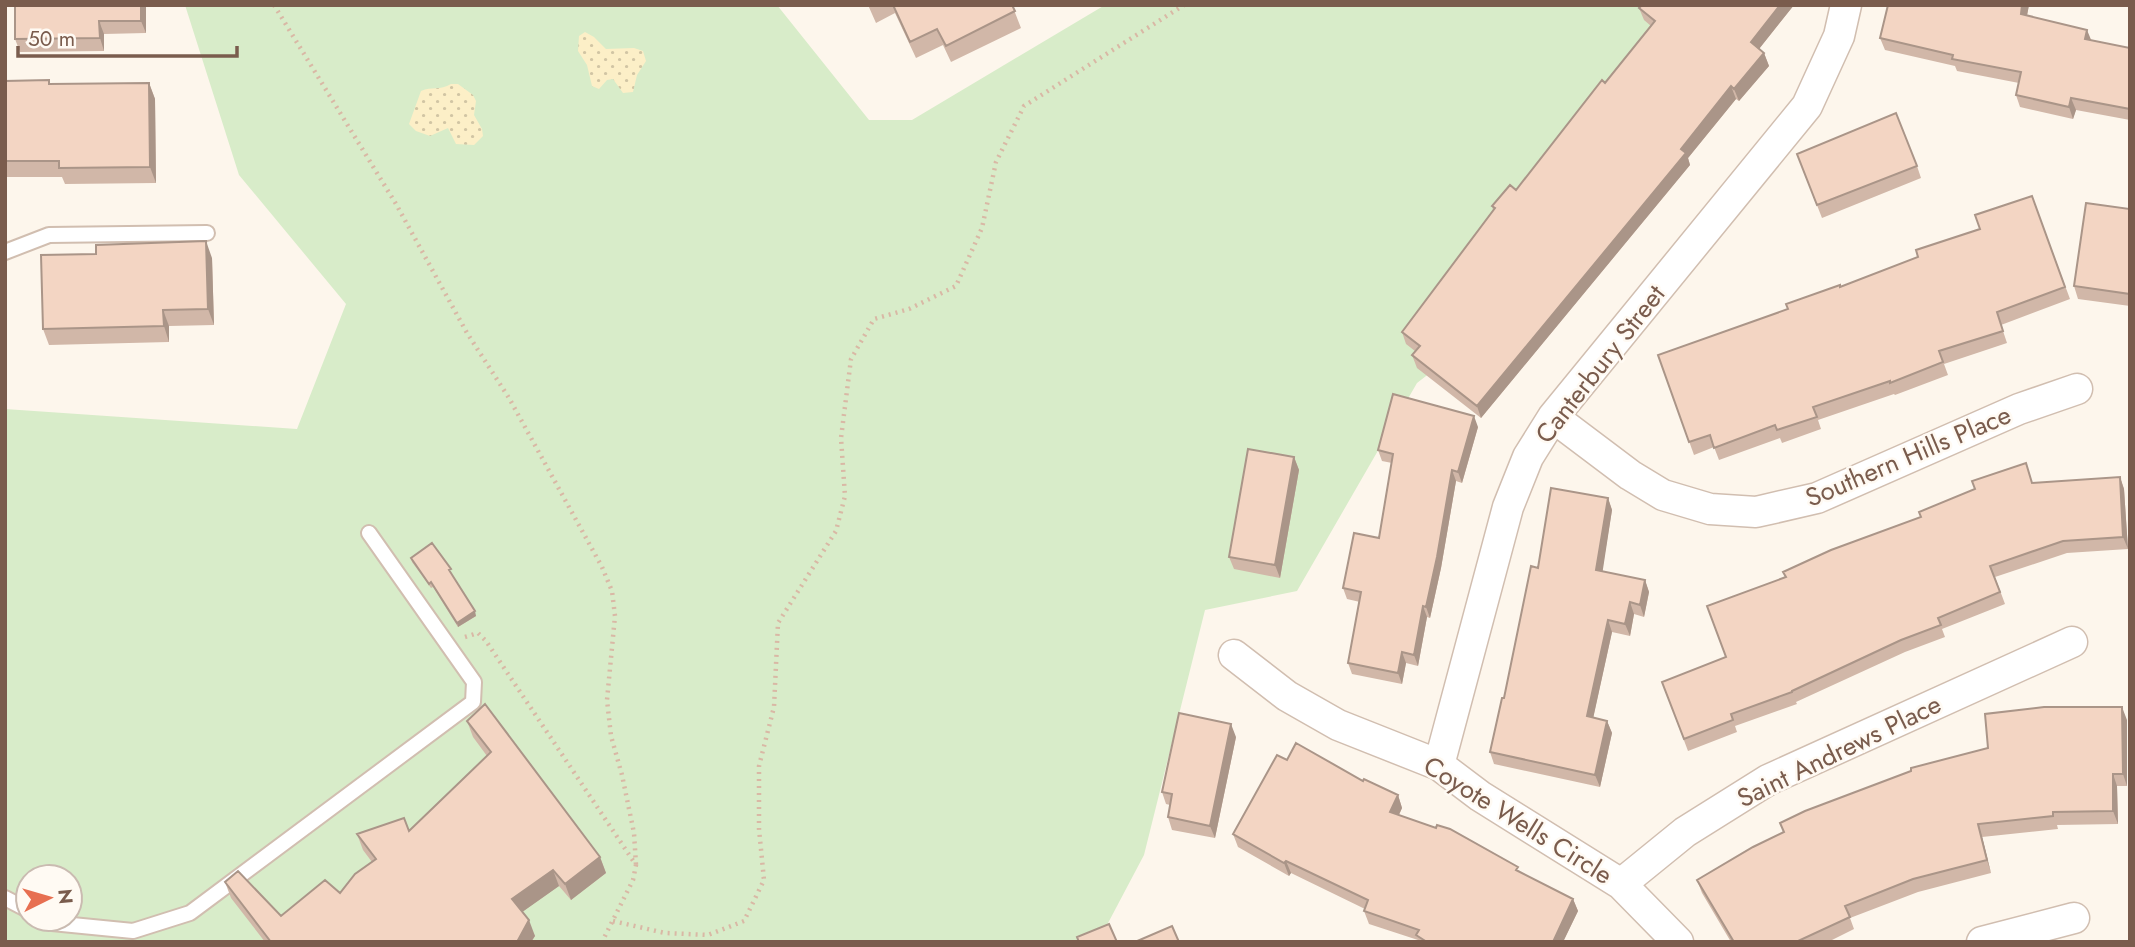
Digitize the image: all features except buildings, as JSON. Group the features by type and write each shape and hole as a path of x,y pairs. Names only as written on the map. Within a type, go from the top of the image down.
{"street":[{"name":"Canterbury Street","path":"1439,765 1508,507 1528,457 1553,417 1807,106 1839,36 1846,5"},
{"name":"Southern Hills Place","path":"1553,417 1630,475 1663,495 1710,509 1756,512 1817,498 2019,409 2077,389"},
{"name":"Saint Andrews Place","path":"1621,884 1685,832 1768,780 2072,642"},
{"name":"Coyote Wells Circle","path":"1234,655 1287,695 1338,724 1439,765 1480,796 1621,884 1678,942"},
{"path":"1982,942 2074,918"}],"lane":[{"path":"5,252 49,235 207,233"},
{"path":"84,926 132,931 190,914 473,702 474,682 369,533"}],"path":[{"path":"274,5 396,204 467,333 509,398 602,567 612,591 615,616 607,701 611,736 634,833 636,865 633,880 602,942"},
{"path":"613,920 665,933 708,935 744,921 764,880 759,765 774,707 778,623 836,531 845,496 841,438 851,359 874,319 909,309 956,286 982,228 996,162 1024,106 1184,5"},
{"path":"449,646 469,634 478,633 486,641 636,865"}],"green space":[{"path":"185,5 777,5 869,120 912,120 1105,5 1703,5 1586,252 1417,383 1297,591 1205,610 1144,855 1098,942 5,942 5,409 297,429 346,304 239,175"}],"sand":[{"path":"585,32 606,49 634,48 643,51 646,61 637,75 633,92 623,93 613,79 607,80 599,89 592,86 587,65 578,51 579,36"},
{"path":"458,84 473,95 476,101 474,115 483,136 474,145 456,144 448,128 430,136 416,131 409,124 421,91"}]}
